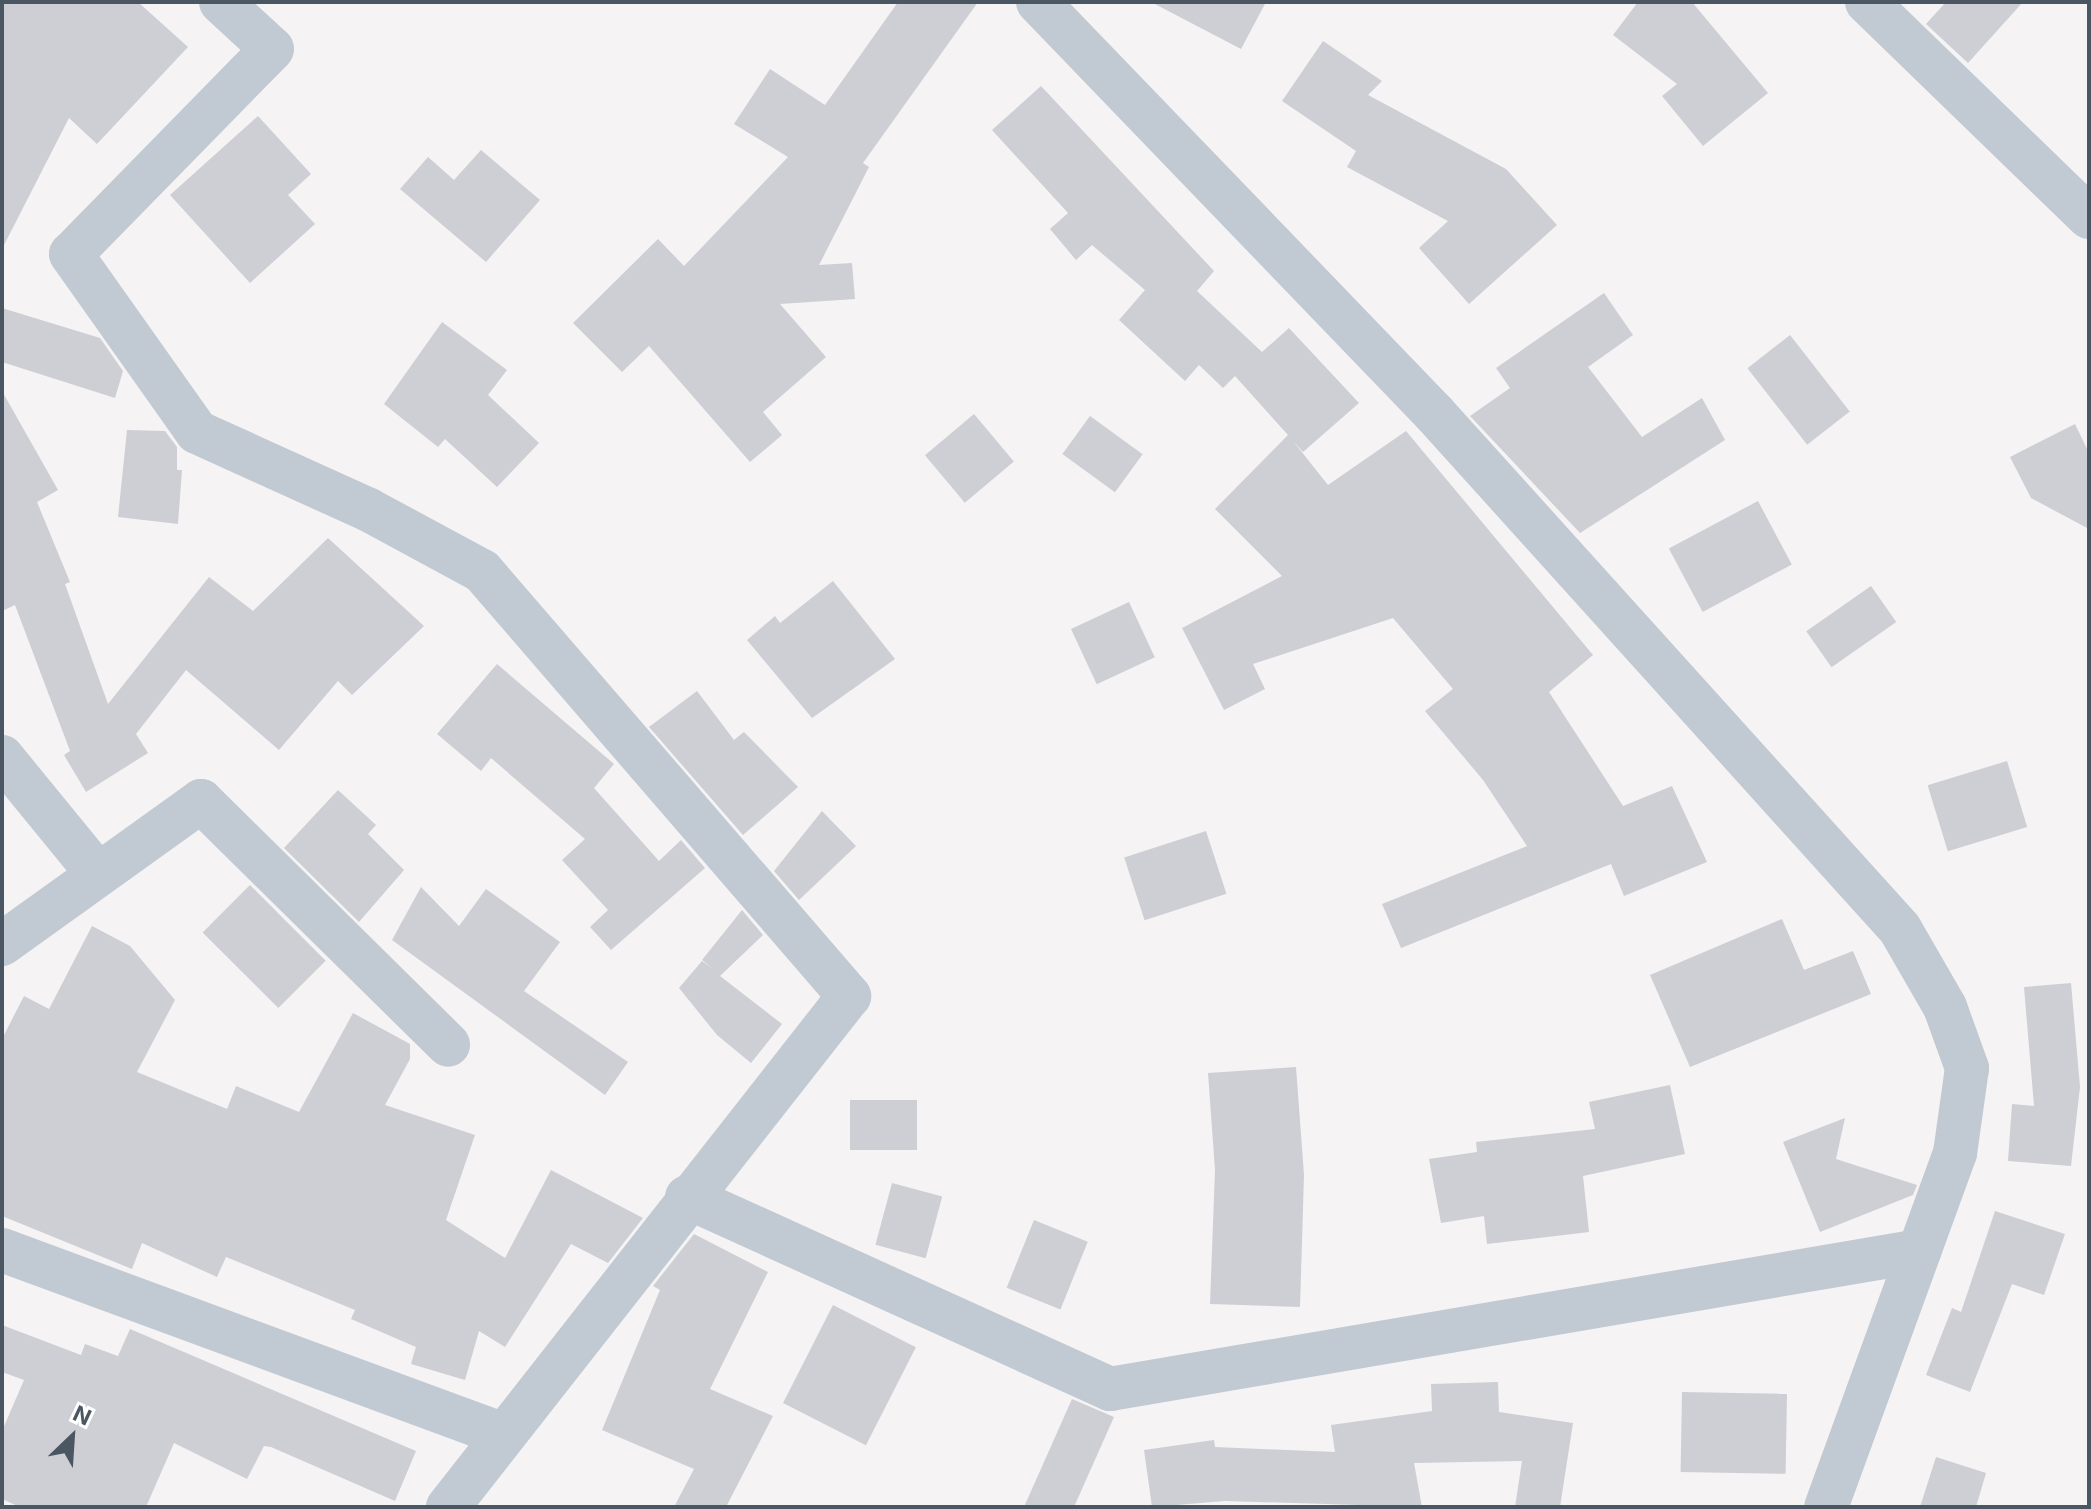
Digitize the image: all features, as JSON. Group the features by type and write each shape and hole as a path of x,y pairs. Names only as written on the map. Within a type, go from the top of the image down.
{"street":[{"path":"221,2 272,49 71,254 197,432 369,510 482,571 849,996 687,1197 448,1507"},
{"path":"1038,2 1434,413 1900,929 1945,1007 1967,1068 1955,1153 1826,1507"},
{"path":"1867,2 2089,217"},
{"path":"2,757 97,873"},
{"path":"2,944 201,801 448,1045"},
{"path":"687,1197 1110,1389 1919,1251"},
{"path":"2,1250 504,1435"}],"building":[{"path":"2,2 138,2 188,47 97,144 69,118 2,249"},
{"path":"898,2 978,2 863,163 869,167 819,265 852,263 855,299 780,304 826,357 763,412 782,435 750,462 649,346 622,372 573,323 658,239 684,266 788,157 734,124 770,69 825,105"},
{"path":"1151,2 1266,2 1241,49"},
{"path":"1638,2 1692,2 1768,93 1703,146 1662,96 1677,84 1613,35"},
{"path":"1946,2 2023,2 1968,63 1926,24"},
{"path":"1323,41 1382,81 1368,95 1506,169 1557,225 1469,304 1419,248 1448,221 1347,167 1356,151 1282,101"},
{"path":"1041,86 1214,271 1197,291 1262,352 1289,328 1359,403 1303,452 1293,441 1328,485 1406,431 1593,655 1549,692 1623,806 1672,786 1707,862 1624,896 1611,864 1401,948 1382,904 1527,846 1483,780 1425,711 1453,689 1393,618 1253,664 1265,689 1224,710 1182,628 1282,576 1215,509 1288,435 1235,376 1223,388 1199,365 1185,381 1119,320 1145,290 1092,245 1076,260 1050,229 1068,213 992,130"},
{"path":"258,116 311,174 288,195 315,224 250,283 170,195"},
{"path":"481,150 540,200 486,262 400,189 428,157 454,180"},
{"path":"1604,293 1633,335 1588,367 1642,437 1702,398 1725,440 1580,533 1470,416 1510,388 1496,368"},
{"path":"2,308 100,338 123,371 115,398 2,362"},
{"path":"442,322 507,370 488,395 539,443 497,487 445,439 438,447 384,404"},
{"path":"1790,335 1850,411 1807,445 1747,368"},
{"path":"2,391 58,490 37,502 70,582 65,584 108,704 209,577 253,611 328,538 424,626 352,695 338,681 279,750 186,670 136,734 148,753 86,792 64,755 70,751 15,605 2,611"},
{"path":"974,414 1014,461 965,503 925,455"},
{"path":"1090,416 1143,454 1115,492 1062,454"},
{"path":"2075,424 2089,453 2089,529 2031,498 2010,457"},
{"path":"127,430 165,431 177,447 177,470 182,470 178,524 118,517"},
{"path":"1758,501 1792,565 1703,612 1669,548"},
{"path":"833,581 895,659 812,718 747,640 775,616 780,623"},
{"path":"1871,586 1896,622 1832,667 1806,631"},
{"path":"1129,602 1155,657 1097,684 1071,629"},
{"path":"497,664 614,764 594,788 659,861 681,840 705,868 611,950 590,927 608,910 562,860 585,839 491,758 481,771 437,734"},
{"path":"697,691 734,740 744,732 798,787 743,835 649,727"},
{"path":"2007,761 2027,827 1948,851 1928,785"},
{"path":"338,790 376,825 368,834 404,870 359,922 284,848"},
{"path":"822,811 856,846 799,900 774,871"},
{"path":"1206,831 1226,894 1145,920 1124,858"},
{"path":"250,885 326,961 278,1008 203,932"},
{"path":"421,887 459,926 486,889 560,942 524,991 628,1062 605,1095 392,940"},
{"path":"742,910 763,935 720,976 782,1024 751,1063 717,1035 679,988 702,961 713,969 702,960"},
{"path":"1782,919 1804,970 1853,951 1871,994 1690,1067 1650,975"},
{"path":"92,926 130,946 175,1000 137,1072 227,1109 236,1086 299,1112 353,1013 410,1044 410,1059 385,1105 475,1135 446,1220 505,1258 551,1170 643,1218 608,1263 571,1244 505,1347 479,1331 465,1380 411,1364 416,1347 351,1319 355,1310 226,1257 217,1277 142,1243 132,1269 2,1216 2,1039 24,996 49,1009"},
{"path":"2071,983 2080,1087 2071,1166 2008,1161 2012,1104 2034,1106 2024,987"},
{"path":"1296,1067 1304,1175 1300,1307 1210,1304 1215,1170 1208,1073"},
{"path":"1670,1085 1685,1154 1583,1176 1589,1232 1487,1244 1484,1216 1441,1223 1429,1159 1477,1152 1476,1142 1595,1129 1589,1102"},
{"path":"850,1100 917,1100 917,1150 850,1150"},
{"path":"1845,1118 1836,1159 1917,1185 1913,1195 1820,1232 1783,1142"},
{"path":"892,1183 942,1196 926,1258 875,1245"},
{"path":"1995,1211 2065,1234 2044,1295 2012,1284 1970,1392 1926,1375 1952,1308 1961,1312"},
{"path":"1034,1220 1088,1242 1060,1309 1007,1288"},
{"path":"694,1234 768,1272 710,1389 773,1416 726,1507 674,1507 694,1469 602,1430 660,1290 653,1286"},
{"path":"833,1305 916,1347 866,1445 783,1403"},
{"path":"2,1325 81,1355 85,1344 118,1356 130,1329 416,1451 395,1501 271,1447 264,1446 247,1479 174,1443 146,1507 20,1507 2,1499 2,1431 24,1380 2,1372"},
{"path":"1498,1382 1499,1412 1573,1423 1560,1507 1515,1507 1522,1461 1414,1463 1422,1507 1225,1501 1152,1507 1144,1450 1214,1440 1215,1447 1335,1452 1331,1425 1432,1411 1431,1384"},
{"path":"1682,1392 1787,1394 1786,1474 1681,1472"},
{"path":"1072,1399 1114,1417 1074,1507 1024,1507"},
{"path":"1936,1457 1986,1473 1976,1507 1920,1507"}]}
